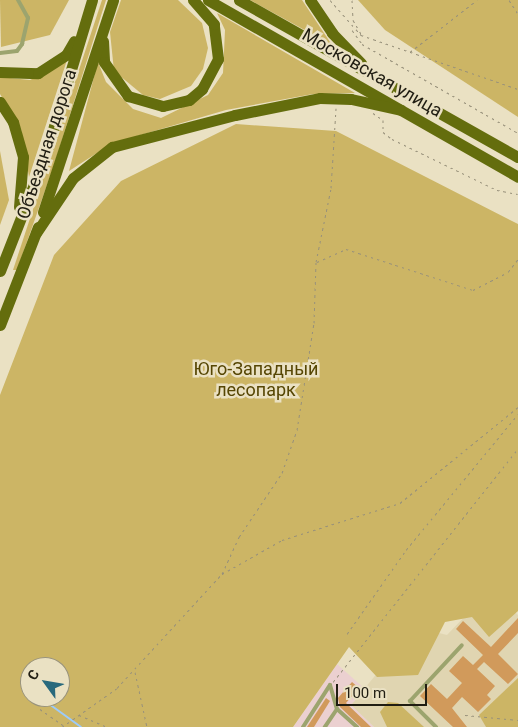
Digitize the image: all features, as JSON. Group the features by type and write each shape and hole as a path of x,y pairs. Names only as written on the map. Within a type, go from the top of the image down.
{"main road":[{"name":"Объездная дорога","path":"0,271 44,159 92,0"},
{"name":"Объездная дорога","path":"0,325 36,233 113,0"},
{"path":"105,24 104,62 118,88 141,104 177,104 202,89 218,59 214,24 193,0"},
{"name":"Московская улица","path":"208,0 518,177"},
{"name":"Московская улица","path":"239,0 518,157"},
{"path":"310,0 332,32 380,79"},
{"path":"0,72 23,75 49,68 66,55 87,15"},
{"path":"36,233 72,178 112,147 264,108 320,98 351,99 401,110"},
{"path":"0,102 13,122 23,157 22,197 5,257"}],"lane":[{"path":"0,53 17,51 22,44 28,18 18,0"},
{"path":"436,727 410,701 462,645"},
{"path":"330,685 337,709 357,727"},
{"path":"303,727 330,685"},
{"path":"325,727 337,709"}],"path":[{"path":"330,0 362,44 518,133"},
{"path":"352,0 353,20 361,35"},
{"path":"410,52 477,0"},
{"path":"509,0 518,14"},
{"path":"352,29 361,35 518,89"},
{"path":"40,709 63,726 134,671 222,574 239,536 282,473 297,430 314,323 316,262 331,188 336,101"},
{"path":"367,109 382,120 384,132 392,139 497,190 518,194"},
{"path":"316,262 346,249 473,290 508,272 518,260"},
{"path":"222,574 282,540 400,503 518,407"},
{"path":"346,634 406,550 518,414"},
{"path":"330,685 518,449"},
{"path":"134,671 147,727"},
{"path":"78,714 107,727"},
{"path":"465,715 518,720"}],"shaded area":[{"path":"491,589 518,615 518,713 505,727 374,727 351,705 415,627 447,635"},
{"path":"337,664 365,689 351,705 374,727 293,727"}],"green space":[{"path":"0,0 69,0 50,35 1,47"},
{"path":"102,0 106,0 54,165 17,270 13,270"},
{"path":"121,0 178,0 202,23 208,48 203,69 191,86 160,99 143,95 114,71 110,32"},
{"path":"250,0 302,0 332,45"},
{"path":"358,0 518,0 518,117 385,30"},
{"path":"217,13 355,93 313,94 226,110 137,136 100,151 69,171 98,62 106,82 133,109 161,118 208,95 223,73 225,30"},
{"path":"67,60 29,177 21,129 0,94 0,77 30,80"},
{"name":"Юго-Западный лесопарк","path":"236,124 336,131 518,224 518,611 489,637 472,617 445,622 418,675 377,677 349,647 293,727 0,727 0,395 54,255 121,181"},
{"path":"0,151 9,200 0,225"},
{"path":"518,678 518,727 486,727 479,715"},
{"path":"388,702 398,703 424,727 387,727 380,712"}],"building":[{"path":"518,618 518,633 498,654 518,674 508,684 484,662 477,669 495,686 487,695 491,699 478,712 462,697 452,708 467,727 453,727 420,696 431,684 447,699 462,683 449,671 463,656 473,665 483,655 456,629 463,621 491,647"},
{"path":"352,682 359,688 346,703 371,727 361,727 340,707 338,698"},
{"path":"326,698 330,701 314,727 307,727"}],"waterway":[{"path":"53,707 81,727"}]}
